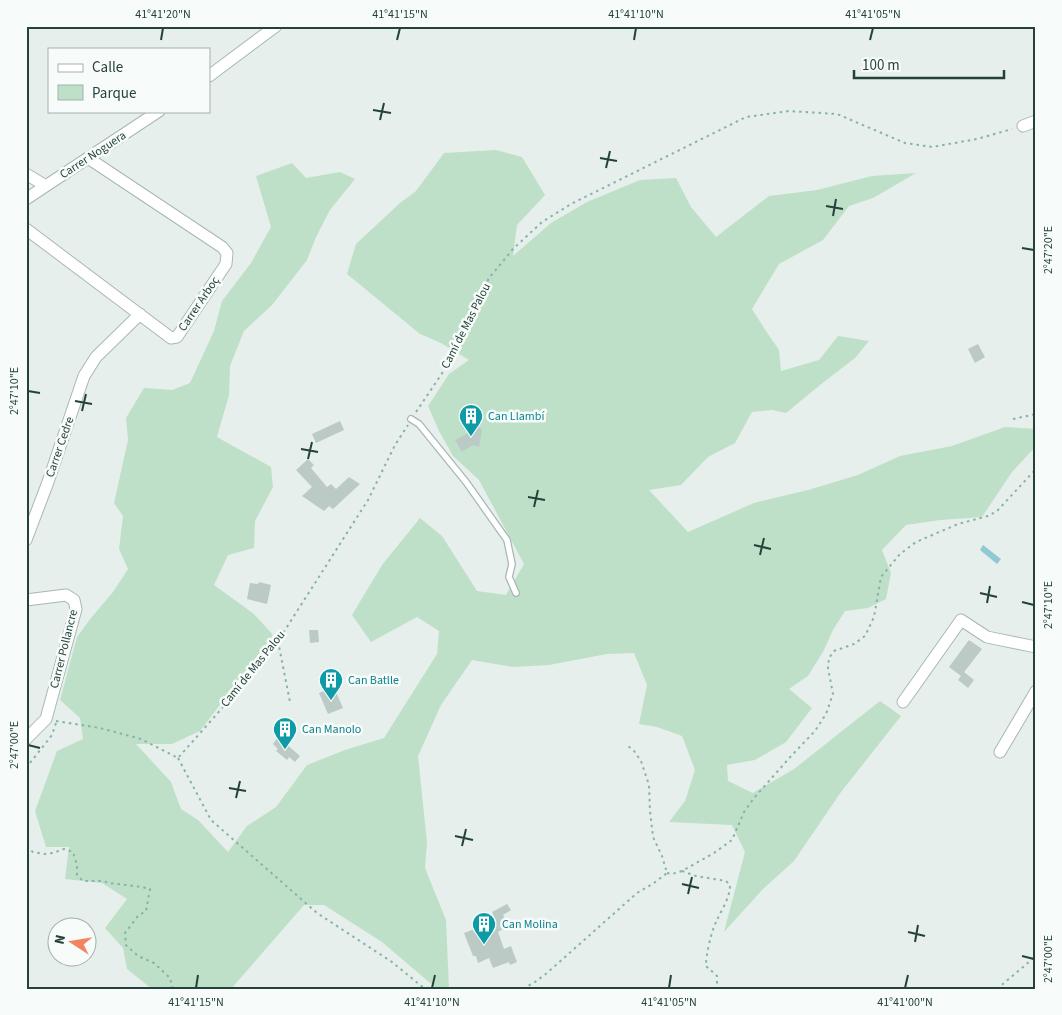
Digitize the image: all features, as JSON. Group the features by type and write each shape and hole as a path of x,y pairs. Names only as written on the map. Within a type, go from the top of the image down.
{"street":[{"path":"210,75 276,26"},
{"name":"Carrer Noguera","path":"26,200 157,112"},
{"path":"1023,126 1036,121"},
{"name":"Carrer Arboç","path":"26,229 171,338 177,337 226,264 227,253 222,247 88,158"},
{"path":"26,174 46,186"},
{"name":"Carrer Cedre","path":"26,540 84,376 96,358 140,314"},
{"name":"Carrer Pollancre","path":"26,600 66,594 74,600 76,609 51,720 26,739"},
{"path":"903,702 961,620 986,637 1036,647"},
{"path":"1000,752 1036,691"}],"lane":[{"path":"411,419 418,424 466,482 508,540 512,564 509,577 516,593"}],"path":[{"name":"Camí de Mas Palou","path":"178,758 278,640 368,500 395,444 451,360 468,319 490,278 513,249 542,222 572,204 746,117 789,111 837,114 905,143 932,147 977,139 1023,126"},
{"path":"1013,418 1036,414"},
{"path":"523,989 547,973 637,893 667,874 682,871 714,854 732,840 744,812 754,798 815,730 826,714 832,694 828,668 829,658 834,651 854,644 865,636 874,617 881,577 900,554 916,542 958,524 988,516 997,511 1036,469"},
{"path":"278,640 290,702"},
{"path":"26,768 52,735 51,720 100,728 141,739 178,758 211,820 217,826 317,913 392,962 425,989"},
{"path":"628,746 634,751 641,762 649,786 653,837 662,856 667,874"},
{"path":"26,847 33,852 44,854 64,849 73,852 77,864 77,875 83,881 103,881 142,886 150,889 146,911 138,916 125,933 126,945 138,956 154,963 170,978 173,989"},
{"path":"682,871 696,876 726,880 730,885 721,914 712,932 706,957 706,966 716,976 718,988 722,989"},
{"path":"997,989 1036,956"}],"green space":[{"path":"496,150 522,157 545,195 517,225 513,256 551,223 587,202 640,180 676,178 691,207 716,237 769,196 817,190 872,176 916,173 873,198 849,206 823,240 779,264 752,309 779,350 781,371 819,360 838,336 869,341 855,358 786,413 772,410 752,412 735,443 708,457 681,485 649,490 688,532 754,503 858,475 900,456 952,446 1005,427 1036,429 1036,446 1012,472 982,517 906,525 882,550 891,573 886,599 868,608 845,611 808,676 789,689 812,708 786,742 755,760 727,765 728,781 753,793 794,769 880,701 901,716 841,792 794,861 763,889 724,932 745,852 732,825 669,822 685,801 695,770 682,736 657,727 639,724 647,685 634,653 607,654 549,665 513,667 472,660 441,705 418,756 427,842 425,868 446,920 449,989 437,989 382,942 324,905 304,905 231,989 152,989 127,969 123,948 105,928 127,899 102,883 65,879 69,847 46,847 35,811 57,751 83,739 80,718 60,700 77,637 113,592 128,569 119,549 123,516 114,503 128,440 126,418 144,388 172,390 190,383 214,331 222,301 251,263 271,227 256,176 292,163 306,178 340,172 355,179 330,210 307,260 272,305 244,331 230,366 229,395 217,437 271,467 273,487 255,521 254,548 228,555 214,585 254,614 273,635 200,731 172,744 136,744 171,782 181,809 198,820 228,852 247,826 276,807 307,765 345,750 384,738 437,654 439,631 417,617 371,642 352,615 382,565 420,518 442,536 477,591 506,595 524,564 479,480 453,456 428,406 449,374 469,360 441,343 420,334 347,274 356,244 400,203 416,191 444,153"}],"water":[{"path":"983,545 1001,559 997,564 980,550"}],"building":[{"path":"978,344 985,357 975,363 968,349"},
{"path":"340,421 344,430 316,443 312,434"},
{"name":"Can Llambí","path":"475,423 482,431 479,447 473,445 462,452 455,440 468,433 466,429"},
{"path":"308,459 314,465 311,468 327,487 331,484 336,489 349,477 360,484 333,509 329,506 324,511 302,496 312,487 296,470"},
{"path":"259,582 271,585 267,604 247,599 250,583 258,584"},
{"path":"309,630 318,630 319,642 310,643"},
{"path":"969,640 982,649 961,676 949,667"},
{"path":"964,672 974,680 968,688 958,680"},
{"name":"Can Batlle","path":"334,687 343,708 328,714 319,693"},
{"name":"Can Manolo","path":"278,737 300,756 295,762 289,757 287,760 276,751 278,749 273,744"},
{"name":"Can Molina","path":"507,904 511,910 503,915 509,926 498,932 504,949 511,946 517,962 510,965 509,962 493,968 489,958 478,963 476,956 473,956 464,933 496,921 492,912"}],"place":[{"name":"Can Llambí","path":"471,437"},
{"name":"Can Batlle","path":"331,701"},
{"name":"Can Manolo","path":"285,750"},
{"name":"Can Molina","path":"484,945"}]}
